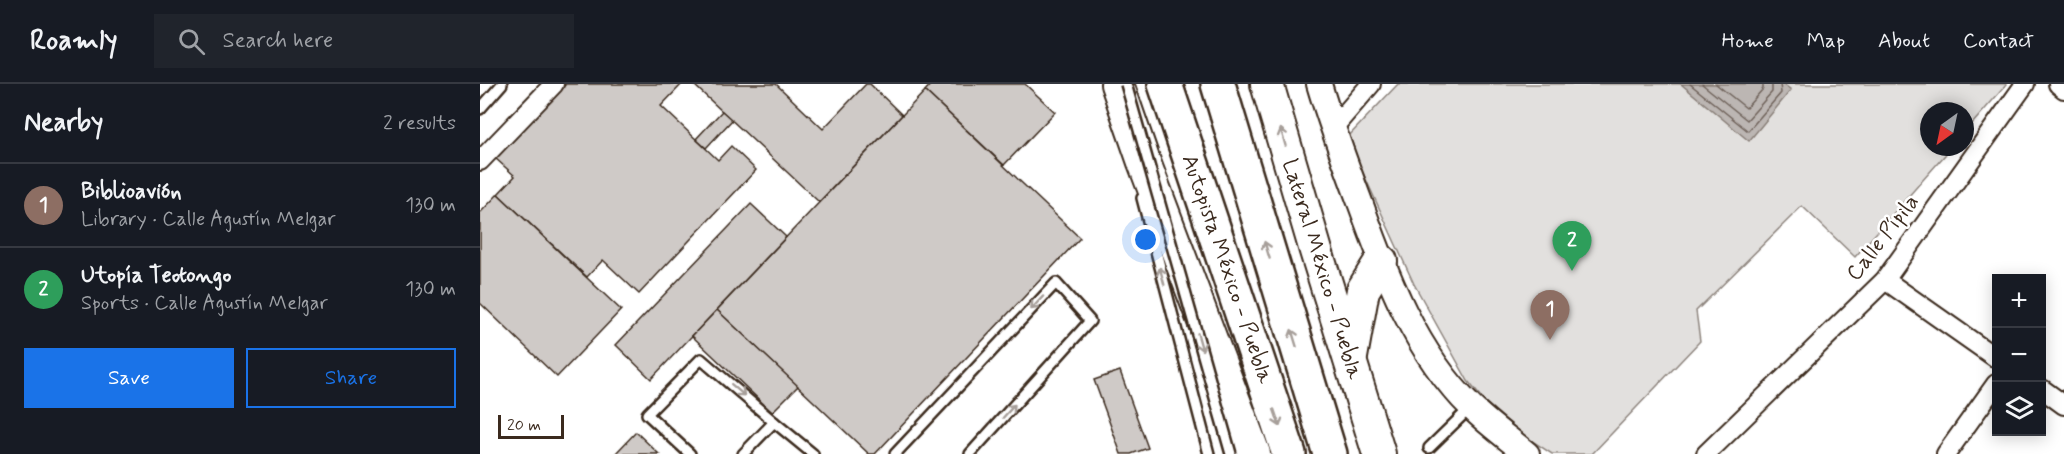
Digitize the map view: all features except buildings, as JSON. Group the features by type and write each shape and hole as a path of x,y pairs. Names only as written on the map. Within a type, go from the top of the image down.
{"highway":[{"path":"1117,84 1254,454"},
{"name":"Autopista México - Puebla","path":"1165,84 1289,454"},
{"name":"Autopista México - Puebla","path":"1218,84 1330,454"},
{"name":"Lateral México - Puebla","path":"1267,84 1379,454"},
{"path":"1350,361 1363,290 1381,261"}],"street":[{"path":"480,161 554,84"},
{"path":"1319,84 1381,261 1413,329 1440,370 1471,407 1527,454"},
{"path":"1333,128 1371,84"},
{"name":"Calle Pípila","path":"1706,454 1885,280 2025,84"},
{"path":"2058,84 2064,89"},
{"path":"1885,280 1992,355"},
{"path":"1946,454 1992,390"},
{"path":"2046,392 2064,405"}],"lane":[{"path":"480,109 502,84"},
{"path":"1111,84 1129,150"},
{"path":"1126,84 1231,454"},
{"path":"1138,183 1209,454"},
{"path":"895,454 1056,283 1090,321 970,454"},
{"path":"690,454 647,414 701,359 813,454"},
{"path":"1429,448 1471,407"},
{"path":"743,454 774,422"}],"shaded area":[{"path":"1398,84 2007,84 1974,122 1974,102 1920,102 1920,156 1944,156 1855,257 1802,206 1696,311 1700,341 1592,454 1552,454 1526,437 1484,401 1468,381 1414,284 1347,138"}],"water":[{"path":"1681,84 1783,84 1791,90 1749,141"}],"place":[{"name":"Utopía Teotongo","path":"1572,271"},
{"name":"Biblioavión","path":"1550,340"}]}
